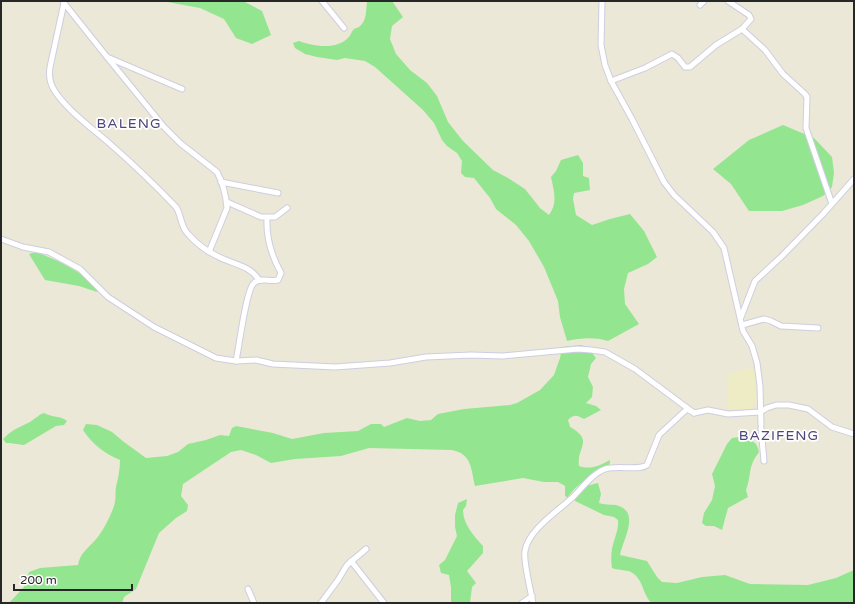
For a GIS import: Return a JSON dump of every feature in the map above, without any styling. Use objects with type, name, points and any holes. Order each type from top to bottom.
[{"type":"street","points":[[322,1],[344,28]]},
{"type":"street","points":[[602,1],[601,45],[605,65],[611,81],[632,118],[664,182],[674,195],[706,225],[720,241],[727,257],[743,331],[752,346],[757,363],[760,386],[760,412],[764,461]]},
{"type":"street","points":[[611,81],[645,68],[672,54],[678,58],[685,68],[690,67],[716,46],[748,24],[751,17],[745,11],[728,1]]},
{"type":"street","points":[[64,2],[164,127],[180,143],[217,172],[227,202],[227,208],[208,252]]},
{"type":"street","points":[[64,2],[49,76],[53,88],[60,98],[154,184],[176,207],[182,228],[188,235],[208,252],[253,272],[259,280]]},
{"type":"street","points":[[742,29],[765,50],[783,74],[805,94],[808,101],[806,128],[832,204]]},
{"type":"street","points":[[107,57],[182,89]]},
{"type":"street","points":[[741,318],[755,281],[787,252],[854,179]]},
{"type":"street","points":[[221,182],[278,193]]},
{"type":"street","points":[[227,202],[261,217],[267,218],[275,217],[287,208]]},
{"type":"street","points":[[236,361],[243,316],[250,287],[259,280],[278,280],[280,273],[270,249],[266,230],[267,218]]},
{"type":"street","points":[[1,239],[23,247],[49,252],[80,269],[108,297],[154,327],[216,358],[236,361],[256,360],[273,364],[335,367],[390,363],[426,357],[472,355],[503,356],[578,349],[591,350],[605,352],[635,368],[694,413]]},
{"type":"street","points":[[742,325],[764,319],[781,326],[818,328]]},
{"type":"street","points":[[533,603],[524,552],[527,543],[534,533],[581,488],[604,470],[618,466],[644,467],[647,464],[656,441],[663,431],[687,409],[694,413],[708,410],[728,414],[760,412],[776,405],[800,407],[812,412],[832,427],[854,434]]},
{"type":"street","points":[[320,603],[351,561],[366,549]]},
{"type":"street","points":[[351,561],[384,603]]},
{"type":"street","points":[[248,589],[254,603]]},
{"type":"street","points":[[522,603],[532,596]]},
{"type":"shaded area","points":[[755,367],[757,384],[756,402],[751,409],[728,411],[728,375]]},
{"type":"green space","points":[[162,1],[243,1],[262,11],[271,35],[252,44],[236,38],[224,19],[200,8]]},
{"type":"green space","points":[[367,1],[392,1],[403,17],[392,26],[390,39],[396,54],[410,70],[427,83],[437,96],[448,122],[463,141],[493,170],[525,189],[540,208],[549,215],[554,206],[554,192],[551,177],[556,171],[561,160],[578,155],[583,163],[583,176],[589,178],[590,190],[574,193],[573,199],[576,215],[592,225],[630,214],[644,231],[657,257],[648,264],[628,273],[624,289],[625,304],[639,324],[608,341],[588,338],[567,341],[560,317],[558,301],[544,267],[529,241],[516,225],[496,209],[490,198],[474,178],[465,177],[461,173],[462,161],[457,153],[447,146],[442,140],[434,123],[423,110],[375,67],[365,61],[345,58],[337,60],[317,57],[305,54],[295,48],[293,43],[299,41],[323,46],[336,45],[342,42],[348,38],[354,29],[362,25],[366,15]]},
{"type":"green space","points":[[783,125],[814,138],[832,157],[834,173],[832,187],[823,196],[803,205],[782,211],[749,211],[731,184],[713,169],[749,140]]},
{"type":"green space","points":[[36,252],[61,263],[85,277],[98,288],[97,292],[79,286],[45,280],[29,254]]},
{"type":"green space","points":[[581,345],[587,347],[596,358],[591,364],[588,377],[593,387],[592,397],[586,403],[596,406],[601,410],[584,419],[576,416],[568,420],[570,427],[582,436],[583,440],[579,466],[587,468],[595,467],[610,460],[609,469],[586,480],[576,487],[567,498],[565,495],[565,486],[558,482],[544,482],[523,478],[475,486],[470,463],[459,452],[452,450],[369,448],[341,456],[295,459],[271,463],[256,455],[241,450],[231,452],[183,484],[181,496],[188,505],[187,511],[176,518],[159,533],[136,589],[124,597],[122,603],[9,603],[24,587],[29,572],[40,568],[78,565],[83,553],[99,535],[110,516],[115,502],[120,460],[104,452],[90,440],[83,430],[86,424],[97,425],[112,432],[146,458],[167,456],[178,452],[188,444],[220,435],[229,436],[232,428],[236,426],[273,433],[292,439],[324,433],[358,431],[371,424],[381,424],[384,427],[407,418],[420,421],[431,420],[438,414],[464,409],[517,403],[540,390],[554,375],[562,347]]},
{"type":"green space","points":[[44,413],[67,421],[64,425],[56,426],[24,445],[6,443],[3,439],[12,431]]},
{"type":"green space","points":[[740,437],[755,443],[759,452],[751,467],[746,490],[748,497],[728,508],[722,530],[714,526],[706,526],[702,523],[704,513],[712,500],[715,486],[712,474],[727,444],[732,438]]},
{"type":"green space","points":[[598,483],[601,494],[599,503],[621,507],[629,516],[628,529],[620,555],[647,561],[662,582],[677,583],[702,577],[725,575],[750,584],[808,585],[836,578],[854,570],[854,603],[652,603],[635,575],[629,571],[612,568],[612,551],[618,520],[575,501],[575,497],[586,486]]},
{"type":"green space","points":[[467,499],[466,506],[463,510],[463,515],[470,530],[483,546],[483,553],[467,571],[476,583],[472,587],[470,603],[451,603],[449,575],[441,573],[439,565],[445,560],[457,536],[455,515],[458,503]]},
{"type":"district","name":"BALENG","points":[[129,123]]},
{"type":"district","name":"BAZIFENG","points":[[779,435]]}]
